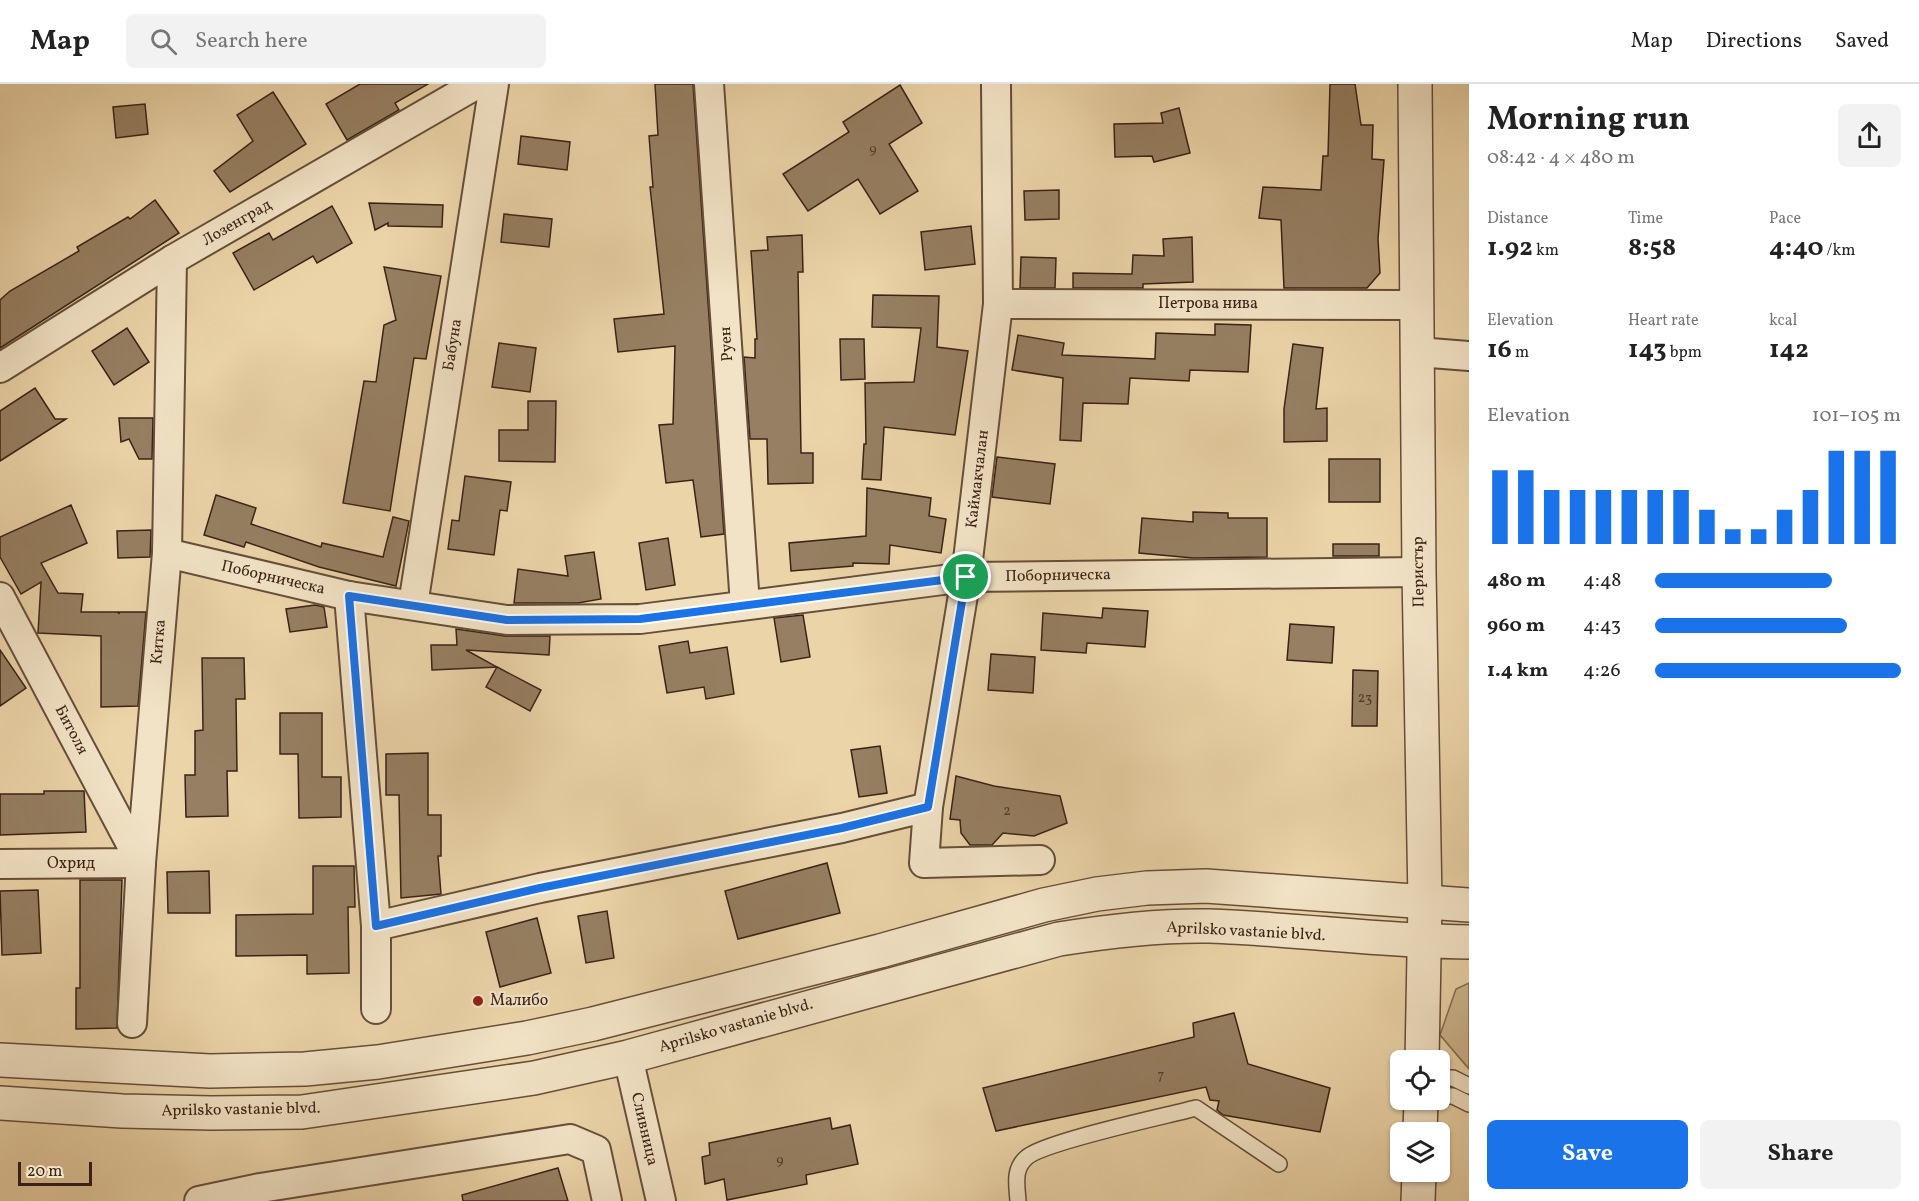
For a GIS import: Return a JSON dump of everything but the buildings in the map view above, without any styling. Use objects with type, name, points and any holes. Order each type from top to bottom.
[{"type":"street","name":"Лозенград","points":[[0,368],[172,260],[477,84]]},
{"type":"street","name":"Бабуна","points":[[413,605],[494,84]]},
{"type":"street","name":"Руен","points":[[709,84],[745,605]]},
{"type":"street","name":"Каймакчалан","points":[[996,84],[998,304],[966,577],[928,807],[924,862],[1040,860]]},
{"type":"street","name":"Перистър","points":[[1415,84],[1419,572],[1425,901],[1422,1050]]},
{"type":"street","name":"Китка","points":[[132,1023],[141,863],[167,553],[172,260]]},
{"type":"street","name":"Петрова нива","points":[[998,304],[1417,305]]},
{"type":"street","points":[[1418,352],[1469,356]]},
{"type":"street","name":"Поборническа","points":[[167,553],[349,596],[507,620],[640,619],[966,577],[1419,572]]},
{"type":"street","points":[[349,596],[376,926],[376,1009]]},
{"type":"street","name":"Битоля","points":[[0,597],[141,863]]},
{"type":"street","points":[[376,926],[540,888],[842,828],[928,807]]},
{"type":"street","name":"Охрид","points":[[0,864],[141,863]]},
{"type":"street","points":[[0,1060],[210,1071],[305,1069],[378,1062],[527,1038],[593,1024],[880,951],[1044,905],[1097,894],[1147,888],[1206,886],[1469,904]]},
{"type":"street","name":"Aprilsko vastanie blvd.","points":[[0,1103],[189,1113],[302,1112],[534,1078],[628,1057],[1059,939],[1119,930],[1210,926],[1424,942],[1469,942]]},
{"type":"street","name":"Сливница","points":[[628,1057],[661,1201]]},
{"type":"street","points":[[199,1201],[260,1188],[570,1139],[596,1150],[607,1201]]},
{"type":"street","points":[[1418,1201],[1419,1182]]},
{"type":"lane","points":[[1450,1078],[1469,1086]]},
{"type":"lane","points":[[1450,1096],[1469,1104]]},
{"type":"lane","points":[[1018,1201],[1016,1172],[1027,1156],[1064,1143],[1196,1108],[1279,1164]]},
{"type":"shaded area","points":[[1469,983],[1469,1069],[1440,1035],[1456,989]]},
{"type":"place","name":"Малибо","points":[[478,1001]]},
{"type":"route","points":[[966,577],[928,807],[842,828],[540,888],[376,926],[349,596],[507,620],[640,619],[966,577]]}]
